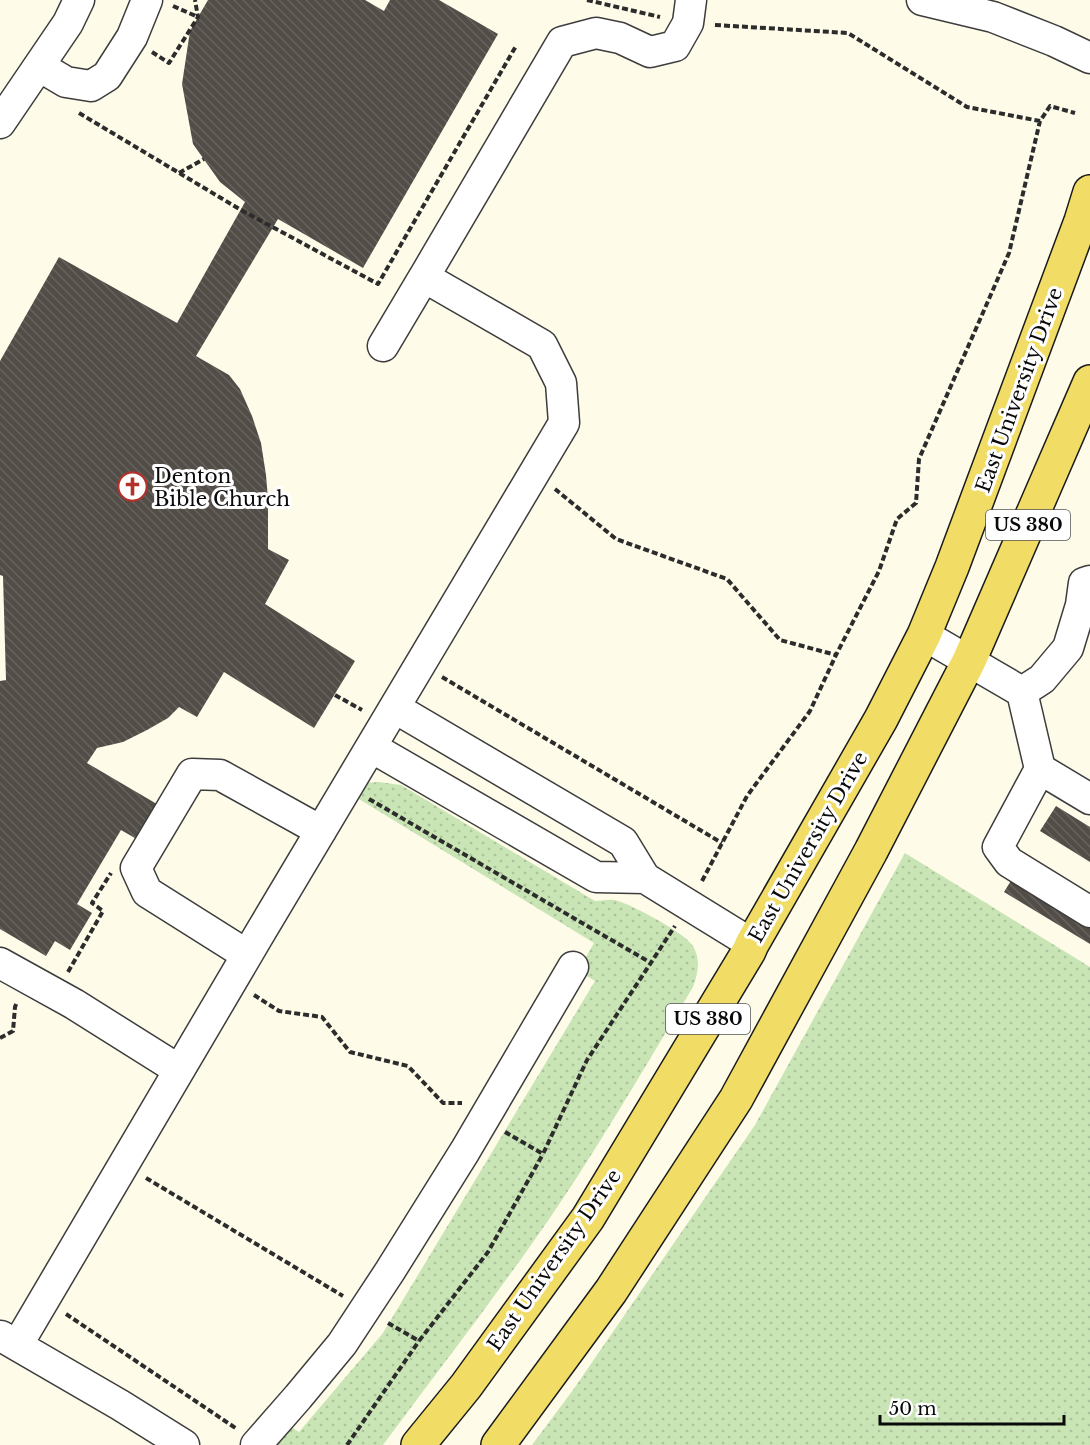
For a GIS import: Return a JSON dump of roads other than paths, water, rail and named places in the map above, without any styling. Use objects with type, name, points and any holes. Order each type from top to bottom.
[{"type":"main road","name":"East University Drive","points":[[418,1445],[466,1386],[588,1218],[749,951],[880,719],[924,635],[952,567],[1090,192]]},
{"type":"main road","name":"US 380","points":[[498,1445],[611,1291],[736,1099],[871,851],[969,661],[1090,382]]},
{"type":"street","points":[[1,122],[68,23],[79,0]]},
{"type":"street","points":[[922,0],[993,17],[1054,40],[1090,58]]},
{"type":"street","points":[[39,66],[66,82],[91,86],[107,76],[158,2]]},
{"type":"street","points":[[383,346],[562,42],[596,33],[620,38],[650,52],[675,46],[690,12]]},
{"type":"street","points":[[184,1445],[9,1340],[44,1299],[564,423],[561,383],[542,345],[424,277]]},
{"type":"street","points":[[1022,692],[1042,679],[1068,648],[1081,605],[1084,583],[1090,580]]},
{"type":"street","points":[[924,635],[1022,692],[1040,769],[998,847],[1009,862],[1090,912]]},
{"type":"street","points":[[395,708],[623,842],[645,878],[752,944]]},
{"type":"street","points":[[371,747],[596,877],[645,878]]},
{"type":"street","points":[[1040,769],[1090,799]]},
{"type":"street","points":[[247,955],[147,892],[136,868],[186,783],[192,774],[220,775],[321,831]]},
{"type":"street","points":[[0,963],[56,994],[179,1070]]},
{"type":"street","points":[[256,1444],[342,1344],[484,1120],[573,967]]},
{"type":"place","name":"Denton Bible Church","points":[[133,487]]}]
